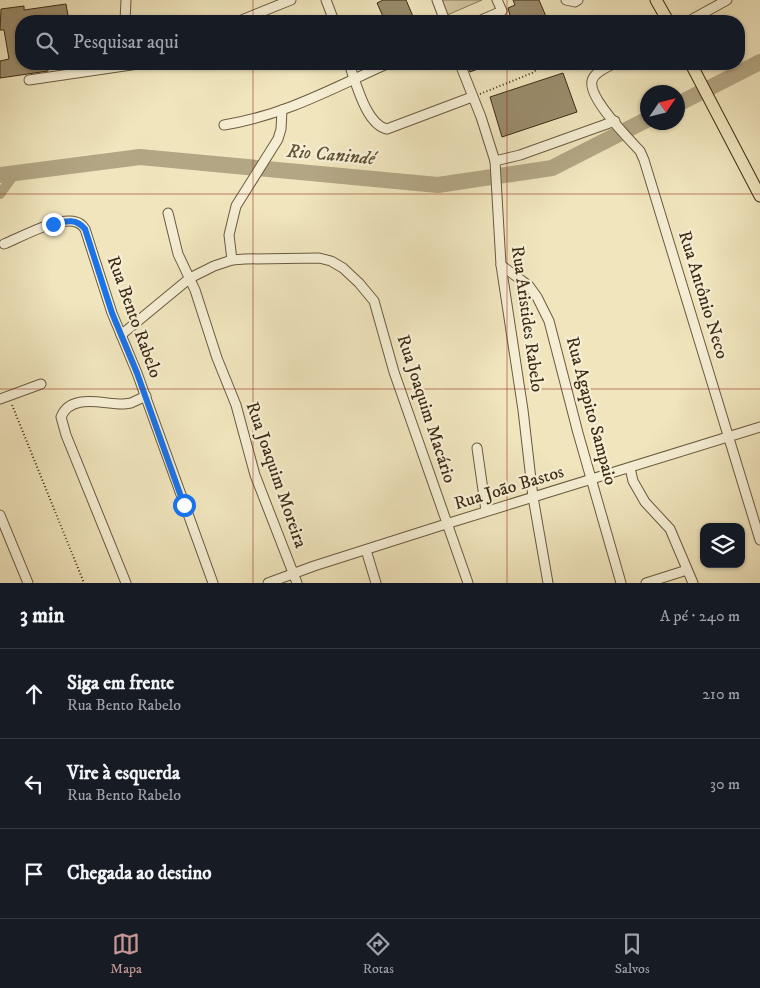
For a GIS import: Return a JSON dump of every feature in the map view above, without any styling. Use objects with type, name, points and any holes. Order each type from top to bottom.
[{"type":"main road","points":[[656,0],[665,15]]},
{"type":"main road","points":[[694,70],[760,196]]},
{"type":"street","points":[[125,15],[126,0]]},
{"type":"street","points":[[254,15],[291,0]]},
{"type":"street","points":[[326,0],[332,15]]},
{"type":"street","points":[[437,0],[443,15]]},
{"type":"street","points":[[493,15],[502,11],[497,0]]},
{"type":"street","points":[[566,0],[575,2],[578,0]]},
{"type":"street","points":[[699,15],[727,0]]},
{"type":"street","points":[[29,80],[92,70]]},
{"type":"street","points":[[352,70],[369,115],[375,124],[382,128],[387,129],[472,97]]},
{"type":"street","points":[[224,125],[247,121],[309,101],[373,70]]},
{"type":"street","name":"Rua Aristides Rabelo","points":[[462,70],[481,117],[495,166],[501,265],[522,400],[533,497],[548,583]]},
{"type":"street","name":"Rua Antônio Neco","points":[[602,70],[596,73],[592,80],[592,88],[598,100],[637,148],[644,160],[760,540]]},
{"type":"street","points":[[121,335],[190,278],[214,266],[232,260],[229,235],[236,206],[278,139],[281,129],[282,110]]},
{"type":"street","points":[[495,166],[527,152],[616,123]]},
{"type":"street","name":"Rua Joaquim Moreira","points":[[168,212],[178,254],[195,290],[217,358],[236,405],[255,475],[297,583]]},
{"type":"street","name":"Rua Bento Rabelo","points":[[4,244],[59,222],[75,221],[80,223],[85,229],[121,335],[146,396],[213,583]]},
{"type":"street","name":"Rua Joaquim Macário","points":[[232,260],[320,258],[331,261],[343,268],[374,301],[394,372],[468,583]]},
{"type":"street","name":"Rua Agapito Sampaio","points":[[501,265],[529,286],[549,321],[622,583]]},
{"type":"street","points":[[4,397],[41,384]]},
{"type":"street","points":[[126,583],[66,435],[61,417],[66,409],[80,402],[124,404],[134,402],[146,396]]},
{"type":"street","name":"Rua João Bastos","points":[[268,583],[293,573],[486,511],[760,427]]},
{"type":"street","points":[[477,448],[486,511]]},
{"type":"street","points":[[630,468],[633,481],[645,502],[670,529],[692,583]]},
{"type":"street","points":[[0,515],[28,583]]},
{"type":"street","points":[[366,550],[376,583]]},
{"type":"street","points":[[646,583],[687,570]]},
{"type":"path","points":[[472,97],[536,70]]},
{"type":"path","points":[[4,397],[84,583]]},
{"type":"shaded area","points":[[438,0],[482,0],[447,15],[445,15]]},
{"type":"building","points":[[383,0],[406,0],[412,15],[382,15],[377,3]]},
{"type":"building","points":[[513,0],[539,0],[545,15],[510,15],[508,8],[515,5]]},
{"type":"building","points":[[66,4],[68,15],[15,15],[15,70],[48,71],[0,78],[0,61],[9,59],[4,30],[0,30],[1,9],[24,6],[24,10]]},
{"type":"building","points":[[563,73],[577,112],[502,137],[490,97]]},
{"type":"waterway","name":"Rio Canindé","points":[[745,70],[760,62]]},
{"type":"waterway","name":"Rio Canindé","points":[[685,100],[744,70]]},
{"type":"waterway","name":"Rio Canindé","points":[[0,175],[140,157],[438,185],[552,168],[640,123]]},
{"type":"waterway","points":[[0,194],[15,173]]},
{"type":"route","points":[[53,224],[75,221],[80,223],[85,229],[112,313],[137,373],[184,505]]}]
